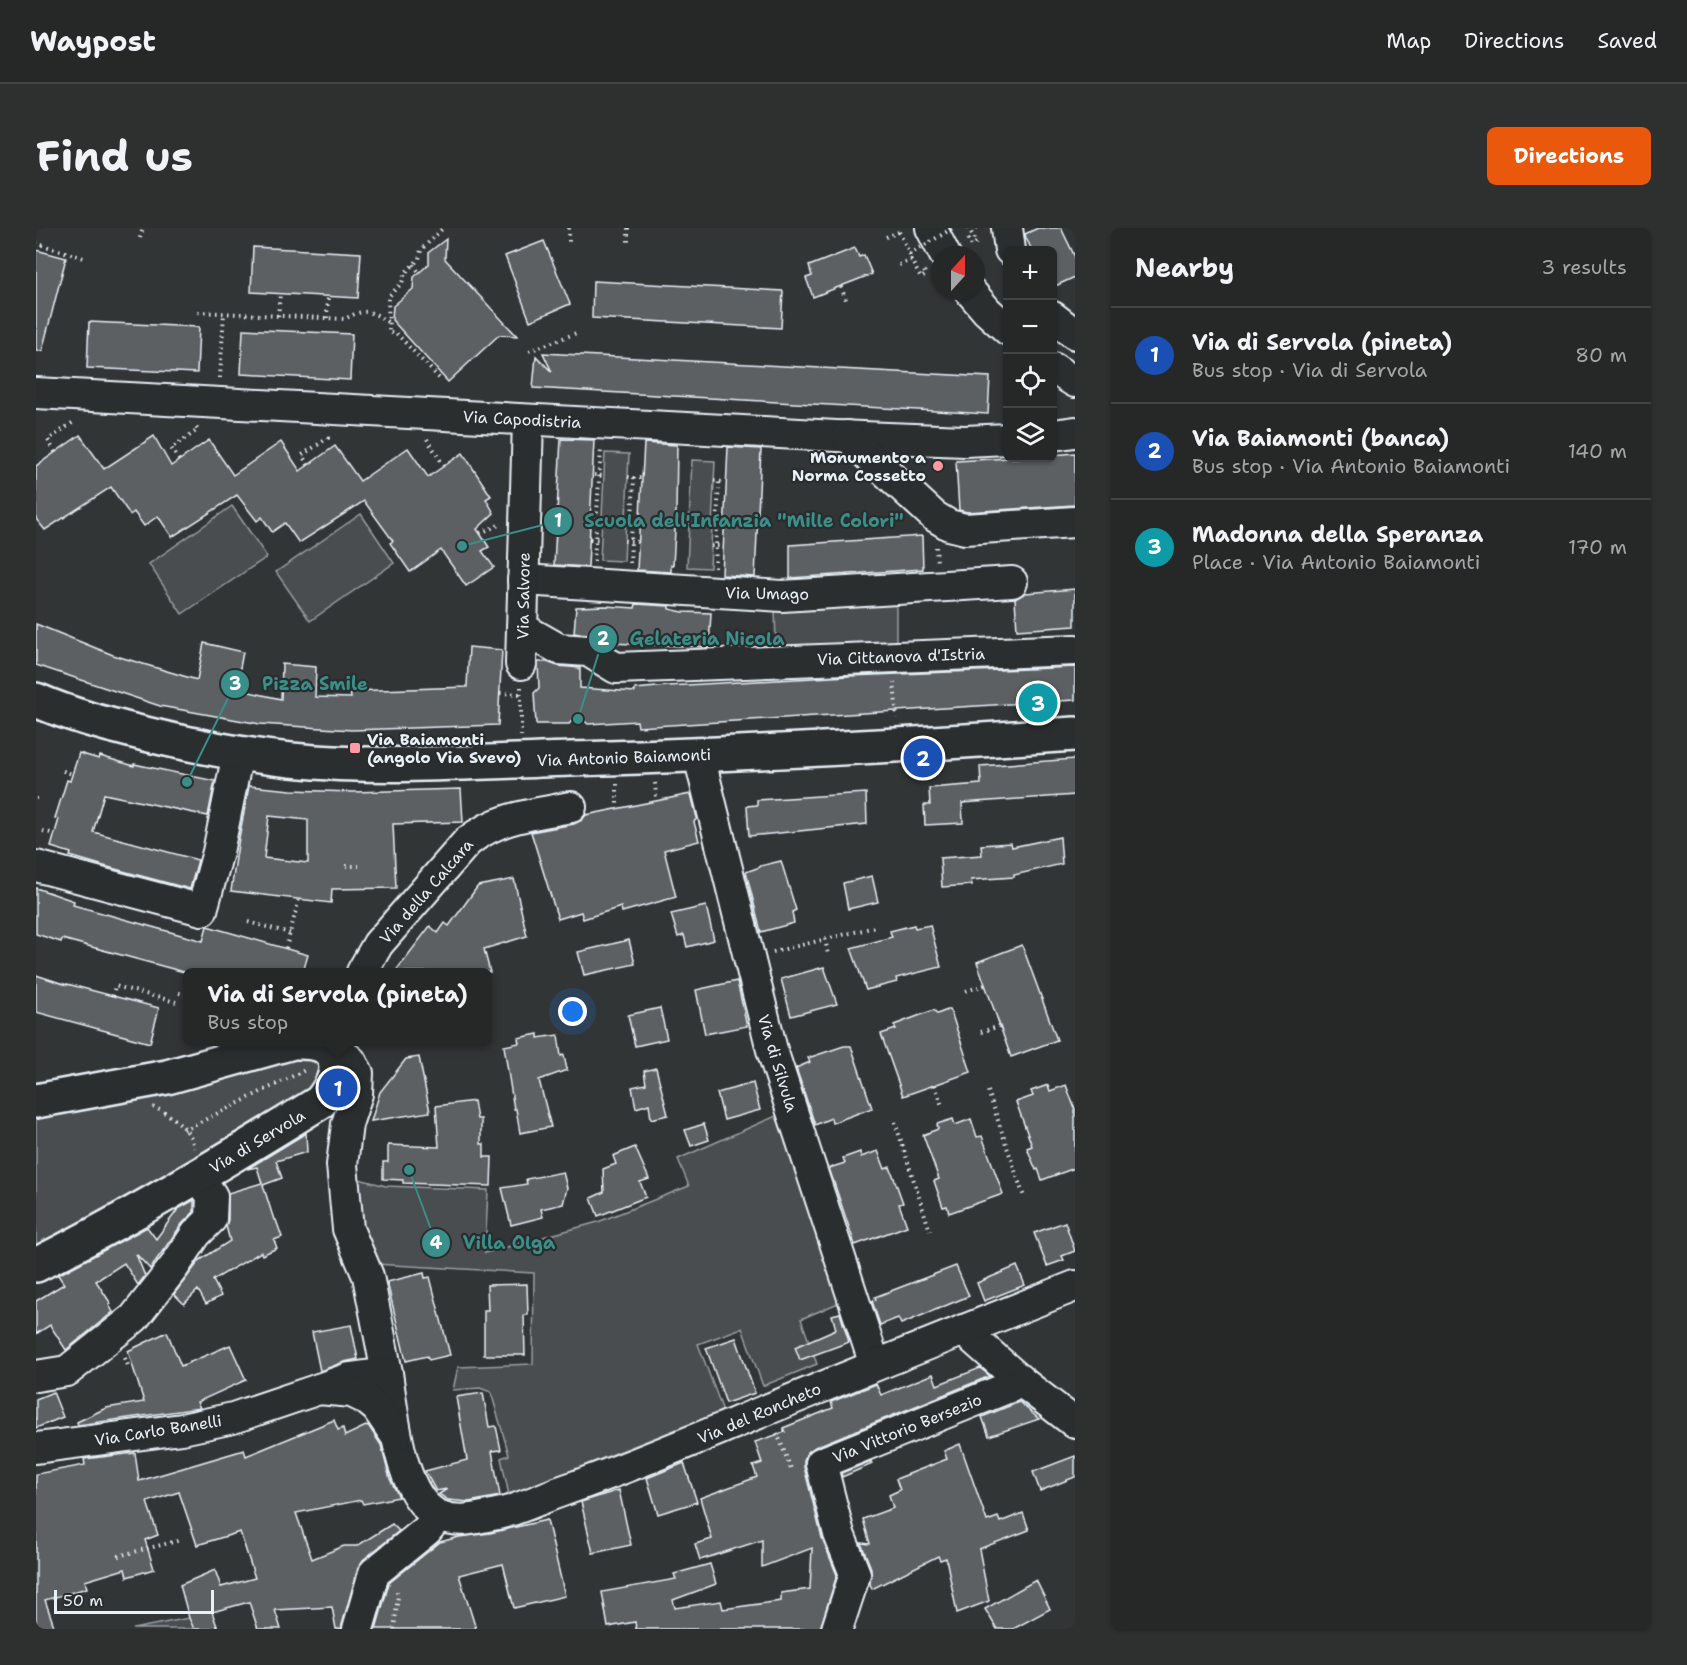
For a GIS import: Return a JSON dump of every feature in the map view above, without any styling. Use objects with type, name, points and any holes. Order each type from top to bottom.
[{"type":"main road","name":"Via Antonio Baiamonti","points":[[36,700],[95,722],[238,753],[291,760],[398,764],[699,756],[1075,734]]},
{"type":"main road","points":[[36,1101],[167,1077],[276,1046]]},
{"type":"main road","name":"Via di Servola","points":[[36,1265],[93,1236],[197,1165],[320,1102],[329,1090],[336,1074],[334,1059],[322,1052]]},
{"type":"street","points":[[1007,228],[1009,246]]},
{"type":"street","points":[[921,237],[927,258]]},
{"type":"street","points":[[978,300],[1003,325]]},
{"type":"street","points":[[1057,320],[1075,334]]},
{"type":"street","points":[[1057,371],[1075,382]]},
{"type":"street","name":"Via Capodistria","points":[[36,393],[848,436],[965,441],[1003,439]]},
{"type":"street","name":"Via Salvore","points":[[521,679],[528,420]]},
{"type":"street","points":[[1057,434],[1075,432]]},
{"type":"street","points":[[848,436],[934,516],[949,525],[965,529],[1075,522]]},
{"type":"street","name":"Via Umago","points":[[523,580],[782,596],[1012,582]]},
{"type":"street","name":"Via Cittanova d'Istria","points":[[522,628],[558,649],[588,651],[616,668],[1075,650]]},
{"type":"street","points":[[36,866],[202,910],[218,852],[238,753]]},
{"type":"street","name":"Via di Silvula","points":[[699,756],[772,1050],[875,1365]]},
{"type":"street","name":"Via della Calcara","points":[[365,968],[385,936],[467,842],[479,832],[512,818],[571,807]]},
{"type":"street","points":[[322,1052],[338,1051],[351,1060],[358,1073],[357,1094],[347,1124],[342,1165],[348,1229],[368,1276],[397,1438],[411,1485],[422,1502],[438,1516],[427,1530],[374,1573],[358,1629]]},
{"type":"street","points":[[36,1376],[67,1371],[134,1318],[174,1267],[196,1234],[211,1219],[212,1197],[197,1165]]},
{"type":"street","name":"Via del Roncheto","points":[[438,1516],[462,1521],[504,1512],[617,1472],[875,1365],[1075,1286]]},
{"type":"street","points":[[963,1330],[1022,1382],[1075,1423]]},
{"type":"street","points":[[319,1389],[350,1378],[387,1373]]},
{"type":"street","name":"Via Vittorio Bersezio","points":[[837,1629],[855,1574],[839,1534],[821,1463],[1022,1382]]},
{"type":"street","name":"Via Carlo Banelli","points":[[36,1448],[182,1430],[233,1418],[319,1389],[352,1392],[366,1399],[377,1408],[397,1438]]},
{"type":"path","points":[[140,238],[143,228]]},
{"type":"path","points":[[439,378],[396,333],[389,333],[388,297],[402,283],[405,273],[418,259],[421,250],[443,228]]},
{"type":"path","points":[[569,228],[569,246]]},
{"type":"path","points":[[628,228],[628,245]]},
{"type":"path","points":[[886,237],[899,232],[910,254],[953,228]]},
{"type":"path","points":[[961,228],[972,246],[977,242],[968,228]]},
{"type":"path","points":[[899,265],[911,260],[921,278],[926,275],[927,258],[921,237]]},
{"type":"path","points":[[36,243],[87,259]]},
{"type":"path","points":[[413,264],[419,272]]},
{"type":"path","points":[[841,286],[847,302]]},
{"type":"path","points":[[278,316],[280,294]]},
{"type":"path","points":[[327,318],[328,296]]},
{"type":"path","points":[[198,312],[345,319],[358,311],[369,311],[389,323]]},
{"type":"path","points":[[220,384],[224,313]]},
{"type":"path","points":[[529,351],[579,332]]},
{"type":"path","points":[[55,452],[48,440],[77,420]]},
{"type":"path","points":[[179,460],[171,448],[198,430]]},
{"type":"path","points":[[425,436],[444,466]]},
{"type":"path","points":[[308,465],[302,455],[328,438]]},
{"type":"path","points":[[593,568],[593,539],[601,444]]},
{"type":"path","points":[[628,477],[641,478]]},
{"type":"path","points":[[629,570],[634,478]]},
{"type":"path","points":[[714,577],[719,546],[719,482]]},
{"type":"path","points":[[593,539],[602,540]]},
{"type":"path","points":[[624,541],[638,542]]},
{"type":"path","points":[[711,546],[719,546]]},
{"type":"path","points":[[936,546],[939,586]]},
{"type":"path","points":[[897,719],[892,682],[902,682],[899,656]]},
{"type":"path","points":[[500,693],[521,679]]},
{"type":"path","points":[[521,679],[521,737]]},
{"type":"path","points":[[63,771],[72,774]]},
{"type":"path","points":[[654,776],[656,797]]},
{"type":"path","points":[[616,777],[617,804]]},
{"type":"path","points":[[43,831],[55,834]]},
{"type":"path","points":[[346,866],[359,866]]},
{"type":"path","points":[[286,948],[299,899]]},
{"type":"path","points":[[248,922],[290,933]]},
{"type":"path","points":[[749,958],[875,927]]},
{"type":"path","points":[[825,939],[828,954]]},
{"type":"path","points":[[966,991],[985,985]]},
{"type":"path","points":[[113,996],[115,986],[176,1002]]},
{"type":"path","points":[[179,993],[183,994]]},
{"type":"path","points":[[981,1032],[1000,1026]]},
{"type":"path","points":[[184,1130],[322,1052]]},
{"type":"path","points":[[935,1084],[942,1106]]},
{"type":"path","points":[[988,1091],[1024,1197]]},
{"type":"path","points":[[151,1106],[170,1114],[193,1139],[197,1165]]},
{"type":"path","points":[[895,1122],[930,1231]]},
{"type":"path","points":[[767,1409],[791,1469]]},
{"type":"path","points":[[118,1556],[181,1540]]},
{"type":"shaded area","points":[[605,453],[629,454],[624,561],[600,560]]},
{"type":"shaded area","points":[[692,460],[715,461],[710,568],[687,567]]},
{"type":"shaded area","points":[[232,506],[267,557],[182,614],[149,564]]},
{"type":"shaded area","points":[[361,514],[394,563],[310,621],[276,572]]},
{"type":"shaded area","points":[[896,601],[896,650],[776,650],[775,605]]},
{"type":"shaded area","points":[[296,1052],[318,1059],[321,1069],[312,1094],[36,1250],[36,1114]]},
{"type":"shaded area","points":[[776,1116],[845,1300],[801,1319],[817,1364],[763,1386],[742,1328],[698,1344],[723,1411],[509,1495],[501,1458],[509,1455],[491,1392],[480,1388],[453,1390],[458,1367],[533,1364],[534,1273],[375,1264],[362,1230],[355,1178],[386,1186],[488,1190],[485,1253],[598,1222],[689,1186],[678,1159]]},
{"type":"shaded area","points":[[189,1618],[194,1629],[133,1629]]},
{"type":"building","points":[[1038,228],[1061,228],[1075,257],[1075,277],[1057,285],[1057,246],[1030,246],[1025,234]]},
{"type":"building","points":[[446,239],[445,259],[517,336],[499,335],[448,382],[392,320],[393,306],[413,289],[414,277],[429,264],[429,252]]},
{"type":"building","points":[[544,241],[570,304],[530,321],[505,256]]},
{"type":"building","points":[[253,247],[361,253],[358,298],[251,292]]},
{"type":"building","points":[[855,248],[859,257],[864,255],[872,274],[813,297],[806,278],[812,276],[809,266]]},
{"type":"building","points":[[36,250],[66,258],[42,351],[36,350]]},
{"type":"building","points":[[593,281],[783,291],[781,328],[592,318]]},
{"type":"building","points":[[89,322],[199,327],[197,373],[87,368]]},
{"type":"building","points":[[243,329],[352,334],[350,380],[241,374]]},
{"type":"building","points":[[543,353],[990,377],[988,414],[533,388],[536,356],[552,372]]},
{"type":"building","points":[[80,435],[104,469],[154,436],[171,466],[209,440],[233,475],[281,442],[300,471],[335,446],[360,481],[408,448],[428,477],[463,453],[491,496],[486,499],[494,513],[477,529],[489,547],[482,551],[494,567],[466,586],[441,550],[410,572],[390,543],[393,541],[364,501],[299,543],[285,523],[272,532],[262,517],[257,521],[237,495],[172,537],[158,516],[144,526],[134,512],[130,515],[111,487],[45,530],[36,519],[36,466]]},
{"type":"building","points":[[561,439],[594,440],[588,567],[554,565]]},
{"type":"building","points":[[644,443],[677,445],[676,514],[671,572],[637,570]]},
{"type":"building","points":[[728,447],[761,449],[755,577],[722,575]]},
{"type":"building","points":[[1075,453],[1075,505],[967,512],[959,510],[956,461],[1003,458],[1003,462],[1057,462],[1057,455]]},
{"type":"building","points":[[922,536],[923,569],[790,578],[790,545]]},
{"type":"building","points":[[1075,589],[1075,626],[1017,630],[1015,599],[1025,593]]},
{"type":"building","points":[[636,604],[669,606],[669,609],[683,612],[711,613],[709,647],[608,643],[590,634],[574,633],[576,607],[635,608]]},
{"type":"building","points":[[36,624],[113,655],[197,680],[204,643],[243,652],[236,689],[281,699],[282,664],[316,667],[315,697],[351,698],[350,691],[467,687],[469,647],[502,650],[498,725],[352,730],[260,724],[160,706],[36,665]]},
{"type":"building","points":[[538,662],[580,668],[580,688],[635,692],[635,689],[668,686],[1075,667],[1075,700],[638,727],[637,721],[588,724],[578,715],[569,724],[536,724],[534,693],[539,688]]},
{"type":"building","points":[[79,753],[99,759],[100,756],[134,766],[134,764],[215,781],[208,816],[104,794],[93,832],[198,860],[190,889],[70,856],[71,853],[51,847],[59,819],[55,818],[67,780],[70,781]]},
{"type":"building","points":[[1075,759],[1075,795],[962,803],[963,823],[925,825],[924,805],[930,805],[929,788],[981,784],[980,766]]},
{"type":"building","points":[[249,786],[353,792],[461,789],[463,822],[393,824],[396,888],[332,889],[331,903],[231,891]],"holes":[[[269,816],[308,820],[308,863],[264,858]]]},
{"type":"building","points":[[866,793],[867,824],[749,836],[747,806],[757,805],[757,800]]},
{"type":"building","points":[[691,794],[697,818],[694,822],[699,841],[664,850],[676,897],[622,912],[621,907],[583,919],[581,912],[558,919],[531,832],[574,824],[586,815]]},
{"type":"building","points":[[1060,837],[1062,864],[1014,875],[1014,877],[971,880],[972,885],[942,887],[940,858],[982,855],[981,845],[1011,843],[1012,847]]},
{"type":"building","points":[[781,861],[796,910],[792,912],[794,923],[761,932],[746,872]]},
{"type":"building","points":[[872,876],[878,902],[848,909],[843,883]]},
{"type":"building","points":[[514,879],[527,936],[484,949],[489,968],[398,968],[430,926],[438,933],[445,923],[449,926],[478,886]]},
{"type":"building","points":[[36,888],[74,901],[73,905],[203,941],[207,926],[308,955],[304,968],[183,968],[183,972],[36,934]]},
{"type":"building","points":[[706,906],[714,940],[687,947],[684,935],[678,937],[671,914]]},
{"type":"building","points":[[914,925],[915,928],[930,925],[941,967],[896,978],[897,982],[866,990],[851,948],[892,937],[890,931]]},
{"type":"building","points":[[629,940],[635,964],[584,975],[578,952]]},
{"type":"building","points":[[1022,945],[1057,1040],[1011,1057],[977,962]]},
{"type":"building","points":[[824,967],[837,1004],[791,1016],[781,979]]},
{"type":"building","points":[[36,975],[159,1008],[150,1043],[36,1012]]},
{"type":"building","points":[[737,981],[747,1026],[705,1034],[696,990]]},
{"type":"building","points":[[660,1008],[667,1039],[635,1046],[628,1015]]},
{"type":"building","points":[[950,1009],[971,1072],[903,1096],[881,1034],[896,1029],[894,1025],[934,1010],[937,1014]]},
{"type":"building","points":[[538,1034],[538,1038],[558,1035],[561,1056],[564,1055],[567,1070],[539,1080],[551,1127],[520,1133],[504,1046],[519,1043],[518,1038]]},
{"type":"building","points":[[844,1046],[851,1046],[872,1108],[832,1123],[831,1118],[815,1125],[796,1068],[810,1062],[808,1058]]},
{"type":"building","points":[[419,1057],[430,1112],[371,1121],[380,1092],[406,1059]]},
{"type":"building","points":[[656,1068],[668,1115],[651,1119],[649,1104],[636,1108],[632,1087],[646,1084],[644,1071]]},
{"type":"building","points":[[753,1083],[760,1110],[724,1120],[717,1093]]},
{"type":"building","points":[[1048,1085],[1050,1091],[1066,1085],[1075,1109],[1075,1168],[1042,1180],[1027,1148],[1032,1146],[1016,1102],[1033,1096],[1031,1091]]},
{"type":"building","points":[[474,1101],[477,1119],[481,1119],[481,1144],[484,1144],[484,1157],[492,1157],[491,1186],[403,1183],[403,1180],[383,1179],[383,1162],[388,1162],[388,1145],[439,1147],[436,1106]]},
{"type":"building","points":[[953,1119],[955,1125],[971,1119],[977,1137],[982,1136],[1003,1194],[949,1213],[947,1206],[943,1207],[934,1181],[939,1179],[923,1135],[938,1129],[937,1124]]},
{"type":"building","points":[[704,1124],[709,1140],[691,1146],[685,1130]]},
{"type":"building","points":[[306,1133],[307,1152],[276,1161],[282,1178],[263,1185],[282,1237],[274,1240],[277,1248],[262,1255],[261,1252],[213,1280],[221,1296],[206,1304],[198,1290],[184,1304],[174,1294],[200,1260],[230,1241],[226,1226],[228,1193],[262,1183],[257,1167],[247,1169]]},
{"type":"building","points":[[635,1147],[649,1179],[640,1182],[646,1197],[598,1216],[591,1198],[604,1192],[603,1169],[616,1164],[613,1156]]},
{"type":"building","points":[[878,1151],[885,1169],[890,1167],[903,1203],[899,1204],[907,1226],[855,1245],[829,1168],[845,1163],[843,1158],[860,1152],[861,1157]]},
{"type":"building","points":[[563,1172],[567,1188],[563,1204],[541,1209],[543,1217],[511,1225],[502,1188],[527,1184],[526,1179]]},
{"type":"building","points":[[194,1200],[194,1212],[182,1224],[150,1269],[136,1254],[145,1276],[138,1285],[124,1263],[96,1281],[111,1304],[109,1305],[113,1312],[66,1350],[50,1325],[36,1334],[36,1301],[64,1284],[58,1275],[147,1227],[156,1239],[178,1209]]},
{"type":"building","points":[[1065,1222],[1075,1251],[1062,1256],[1064,1260],[1047,1266],[1034,1233]]},
{"type":"building","points":[[956,1266],[969,1296],[901,1324],[898,1318],[880,1325],[872,1301],[876,1300],[875,1297]]},
{"type":"building","points":[[1017,1266],[1025,1285],[984,1301],[977,1283]]},
{"type":"building","points":[[424,1273],[425,1278],[430,1277],[450,1355],[429,1360],[427,1356],[406,1361],[387,1282]]},
{"type":"building","points":[[527,1284],[528,1315],[524,1315],[525,1355],[484,1355],[484,1310],[488,1310],[487,1285]]},
{"type":"building","points":[[840,1313],[849,1342],[800,1360],[795,1347],[836,1329],[832,1315]]},
{"type":"building","points":[[351,1325],[358,1359],[320,1371],[312,1332]]},
{"type":"building","points":[[167,1332],[181,1366],[230,1345],[246,1380],[197,1402],[200,1408],[78,1425],[77,1422],[106,1408],[144,1402],[128,1351]]},
{"type":"building","points":[[736,1338],[755,1393],[726,1403],[706,1348]]},
{"type":"building","points":[[980,1368],[990,1376],[815,1447],[808,1452],[804,1460],[804,1467],[822,1538],[837,1575],[820,1629],[636,1629],[635,1622],[608,1627],[602,1592],[676,1579],[674,1574],[710,1564],[716,1584],[673,1600],[675,1608],[721,1601],[723,1609],[781,1601],[781,1593],[810,1589],[812,1548],[762,1567],[762,1540],[700,1560],[695,1544],[712,1539],[700,1498],[757,1477],[753,1466],[762,1463],[755,1442],[785,1432],[783,1428],[833,1408],[831,1402],[876,1384],[881,1395],[933,1374],[937,1385]]},
{"type":"building","points":[[53,1392],[63,1417],[36,1428],[36,1399]]},
{"type":"building","points":[[483,1393],[489,1427],[496,1426],[501,1450],[492,1451],[500,1496],[469,1502],[448,1500],[439,1494],[447,1489],[436,1491],[425,1471],[467,1460],[456,1397]]},
{"type":"building","points":[[1019,1402],[1039,1419],[989,1436],[982,1417]]},
{"type":"building","points":[[334,1420],[338,1430],[343,1428],[345,1436],[368,1425],[381,1445],[390,1479],[399,1497],[363,1504],[361,1500],[296,1513],[312,1559],[344,1546],[357,1546],[392,1524],[399,1531],[363,1560],[358,1568],[341,1629],[336,1629],[332,1607],[275,1610],[281,1629],[258,1629],[249,1602],[212,1612],[218,1629],[194,1629],[180,1585],[215,1570],[221,1587],[255,1578],[240,1532],[197,1545],[179,1492],[147,1502],[158,1535],[145,1540],[154,1569],[127,1577],[125,1569],[85,1581],[87,1588],[45,1600],[55,1629],[36,1629],[36,1474],[85,1465],[84,1459],[135,1453],[139,1481],[244,1450],[246,1456]]},
{"type":"building","points":[[960,1444],[987,1521],[998,1517],[1000,1522],[1023,1513],[1029,1530],[979,1549],[989,1601],[957,1613],[946,1558],[940,1560],[938,1556],[872,1589],[871,1568],[861,1543],[870,1544],[863,1519],[893,1508],[889,1495],[900,1490],[896,1479],[947,1459],[944,1451]]},
{"type":"building","points":[[1075,1456],[1075,1477],[1040,1491],[1033,1472]]},
{"type":"building","points":[[871,1461],[872,1464],[842,1477],[841,1473]]},
{"type":"building","points":[[684,1463],[697,1502],[658,1514],[647,1478]]},
{"type":"building","points":[[619,1490],[631,1545],[593,1553],[581,1502]]},
{"type":"building","points":[[547,1520],[565,1596],[514,1608],[503,1564],[459,1575],[476,1629],[376,1629],[389,1583],[440,1542]]},
{"type":"building","points":[[1036,1580],[1050,1609],[1013,1629],[997,1629],[985,1609]]},
{"type":"place","name":"Monumento a Norma Cossetto","points":[[938,466]]},
{"type":"place","name":"Scuola dell'Infanzia \"Mille Colori\"","points":[[462,546]]},
{"type":"place","name":"Madonna della Speranza","points":[[1038,703]]},
{"type":"place","name":"Gelateria Nicola","points":[[578,719]]},
{"type":"place","name":"Via Baiamonti (angolo Via Svevo)","points":[[355,748]]},
{"type":"place","name":"Via Baiamonti (banca)","points":[[923,758]]},
{"type":"place","name":"Pizza Smile","points":[[187,782]]},
{"type":"place","name":"Via di Servola (pineta)","points":[[338,1088]]},
{"type":"place","name":"Villa Olga","points":[[409,1170]]}]
